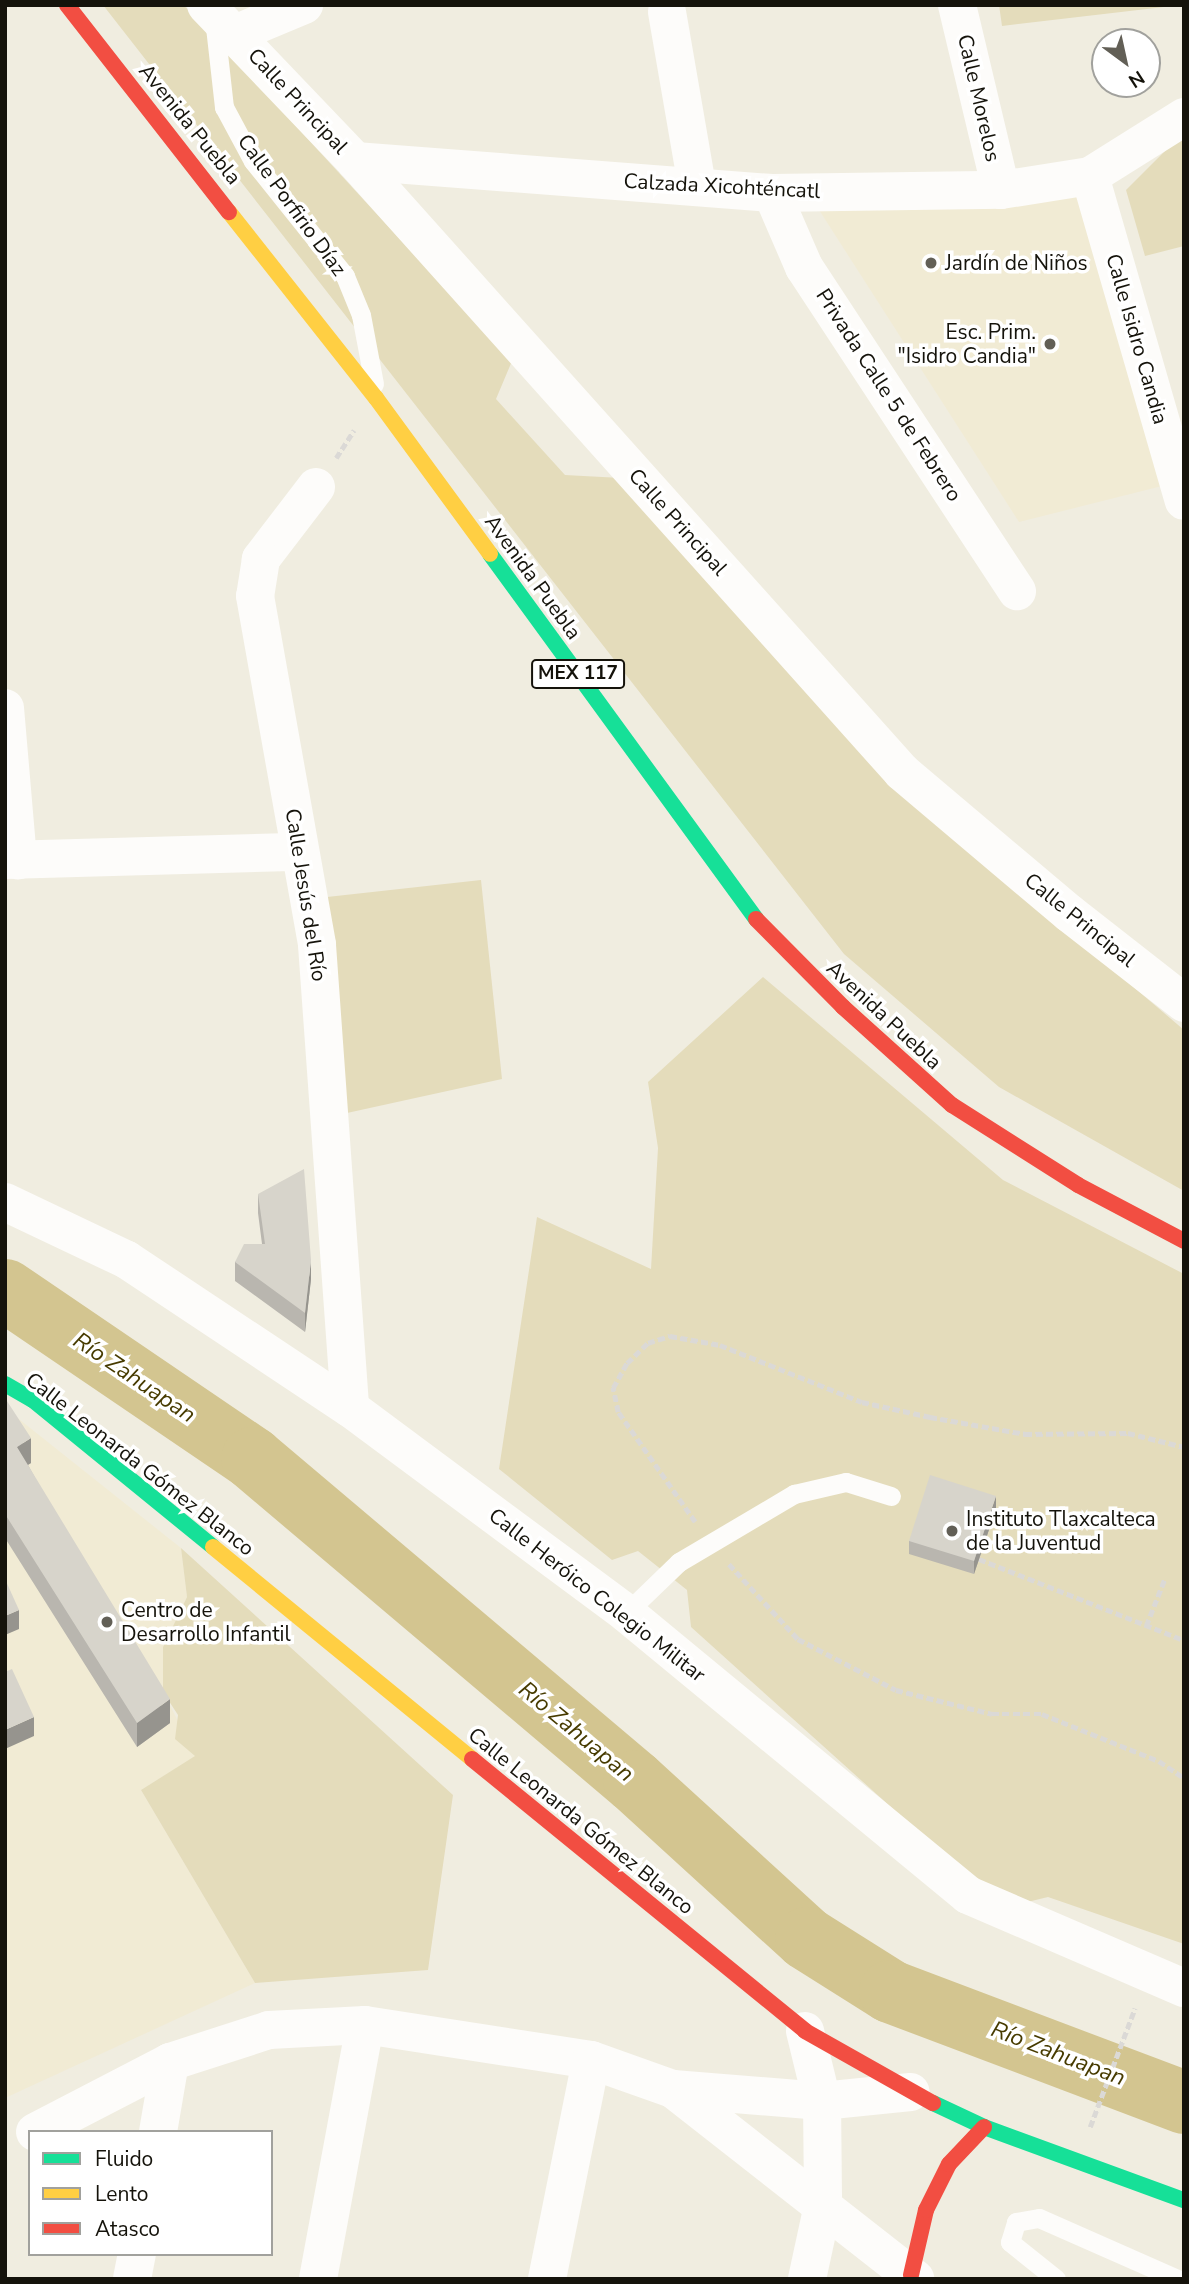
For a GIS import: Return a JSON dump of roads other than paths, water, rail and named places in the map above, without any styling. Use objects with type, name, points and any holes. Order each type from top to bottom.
[{"type":"main road","name":"Avenida Puebla","points":[[67,5],[376,398],[762,927],[843,1007],[952,1105],[1078,1185],[1184,1241]]},
{"type":"main road","name":"Calle Leonarda Gómez Blanco","points":[[5,1384],[33,1400],[806,2031],[911,2092],[984,2127],[1184,2200]]},
{"type":"main road","points":[[913,2277],[926,2210],[949,2164],[984,2127]]},
{"type":"street","points":[[218,17],[304,5]]},
{"type":"street","name":"Calle Morelos","points":[[957,5],[1001,190]]},
{"type":"street","points":[[667,12],[697,186]]},
{"type":"street","name":"Calle Principal","points":[[218,17],[355,161],[902,772],[1069,914],[1184,1003]]},
{"type":"street","points":[[1090,176],[1184,117]]},
{"type":"street","name":"Calzada Xicohténcatl","points":[[355,161],[772,193],[1001,190],[1090,176]]},
{"type":"street","name":"Calle Isidro Candia","points":[[1090,176],[1184,501]]},
{"type":"street","name":"Privada Calle 5 de Febrero","points":[[772,193],[804,267],[1017,591]]},
{"type":"street","name":"Calle Jesús del Río","points":[[316,487],[261,559],[256,596],[317,945],[350,1408]]},
{"type":"street","points":[[5,708],[12,860],[300,852]]},
{"type":"street","name":"Calle Heróico Colegio Militar","points":[[5,1202],[127,1260],[350,1408],[626,1613],[968,1895],[1184,1988]]},
{"type":"street","points":[[318,2279],[365,2025]]},
{"type":"street","points":[[39,2130],[170,2062],[269,2030],[365,2025],[591,2060],[673,2089],[822,2101],[911,2092]]},
{"type":"street","points":[[806,2031],[822,2101],[823,2206],[807,2279]]},
{"type":"street","points":[[547,2279],[591,2060]]},
{"type":"street","points":[[158,2130],[170,2062]]},
{"type":"street","points":[[673,2089],[913,2277]]},
{"type":"street","points":[[5,2147],[28,2135]]},
{"type":"street","points":[[132,2279],[137,2256]]},
{"type":"lane","name":"Calle Porfirio Díaz","points":[[218,17],[224,107],[253,160],[345,276],[361,315],[376,398]]},
{"type":"lane","points":[[626,1613],[679,1562],[794,1494],[846,1482],[891,1496]]},
{"type":"lane","points":[[1056,2279],[1010,2242],[1016,2222],[1039,2218],[1177,2279]]},
{"type":"waterway","name":"Río Zahuapan","points":[[5,1290],[252,1458],[634,1781],[806,1938],[890,1991],[1184,2102]]},
{"type":"place","name":"Jardín de Niños","points":[[931,263]]},
{"type":"place","name":"Esc. Prim. \"Isidro Candia\"","points":[[1050,344]]},
{"type":"place","name":"Instituto Tlaxcalteca de la Juventud","points":[[952,1531]]},
{"type":"place","name":"Centro de Desarrollo Infantil","points":[[107,1622]]}]
